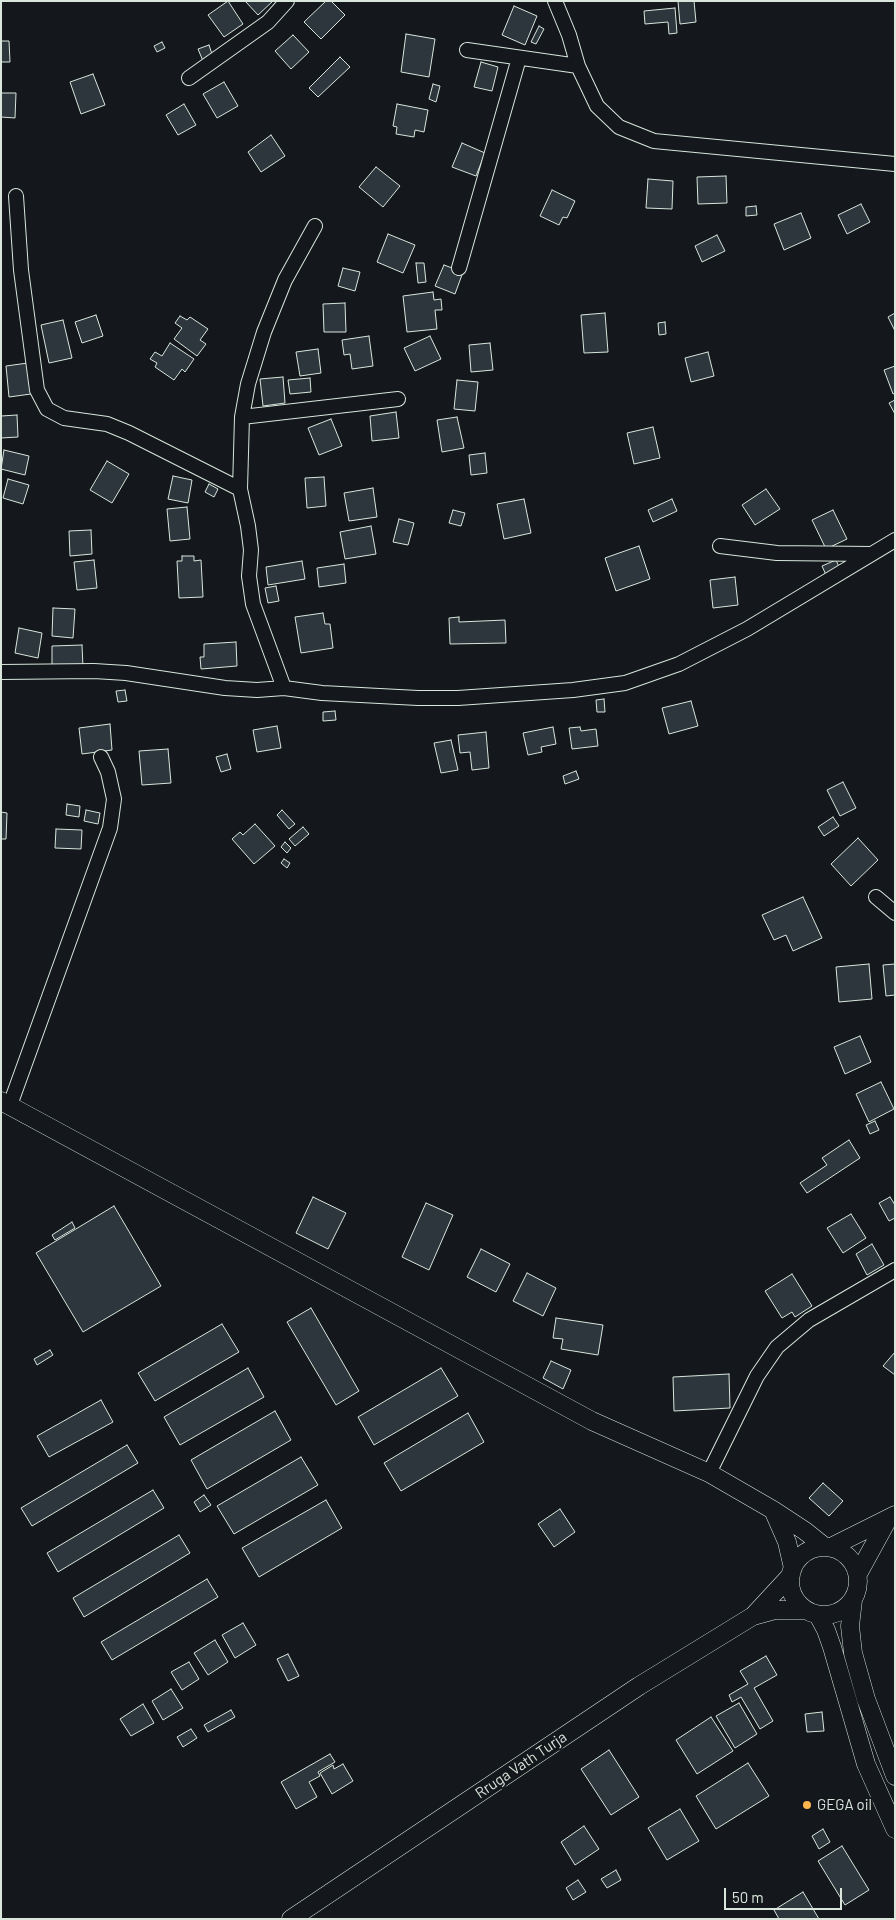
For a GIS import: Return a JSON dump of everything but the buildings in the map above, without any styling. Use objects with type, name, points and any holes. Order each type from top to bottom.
[{"type":"street","points":[[189,78],[268,22],[287,1]]},
{"type":"street","points":[[555,1],[569,35],[578,66],[598,106],[620,127],[654,141],[895,164]]},
{"type":"street","points":[[467,50],[578,66]]},
{"type":"street","points":[[459,268],[519,58]]},
{"type":"street","points":[[16,196],[21,270],[37,390],[47,409],[64,418],[106,424],[128,433],[240,489]]},
{"type":"street","points":[[284,688],[253,604],[249,576],[250,550],[248,526],[240,489],[242,417],[248,384],[264,332],[285,280],[315,226]]},
{"type":"street","points":[[242,417],[398,399]]},
{"type":"street","points":[[1,672],[94,671],[126,673],[225,688],[257,690],[284,688],[322,693],[458,698],[573,690],[625,683],[679,664],[747,629],[895,540]]},
{"type":"street","points":[[720,546],[777,553],[871,554]]},
{"type":"street","points":[[101,757],[108,772],[114,799],[110,828],[6,1103],[592,1421],[709,1473],[773,1510],[828,1547],[843,1552],[853,1562],[858,1574]]},
{"type":"street","points":[[876,897],[895,913]]},
{"type":"street","points":[[709,1473],[757,1376],[777,1347],[809,1320],[895,1270]]},
{"type":"street","points":[[773,1510],[788,1542],[792,1571],[791,1588],[796,1600],[812,1612],[826,1630],[866,1764],[895,1828]]},
{"type":"street","name":"Rruga Vath Turja","points":[[753,1616],[805,1553],[817,1548],[828,1547],[891,1518]]},
{"type":"street","name":"Rruga Vath Turja","points":[[292,1919],[639,1686],[753,1616],[775,1610],[837,1612],[853,1600],[858,1588],[858,1574],[891,1518]]},
{"type":"street","points":[[853,1600],[850,1626],[853,1653],[866,1700],[895,1776]]},
{"type":"place","name":"GEGA oil","points":[[807,1805]]}]
